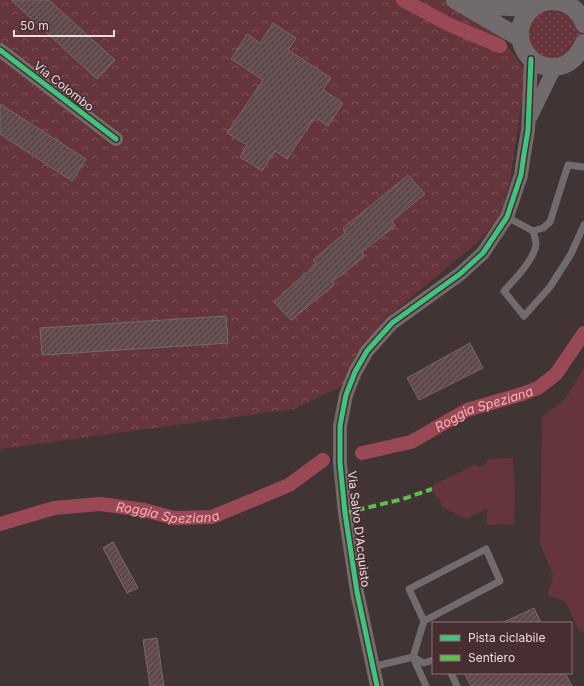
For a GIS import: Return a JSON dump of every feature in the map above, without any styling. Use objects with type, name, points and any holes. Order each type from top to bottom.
[{"type":"street","points":[[455,0],[520,38]]},
{"type":"street","points":[[469,0],[487,6],[532,8]]},
{"type":"street","points":[[583,49],[574,59],[565,64],[555,67],[538,64],[526,53],[520,38],[520,27],[524,17],[532,8],[539,3],[548,1],[566,1],[579,14],[584,24]]},
{"type":"street","name":"Via Colombo","points":[[0,50],[116,139]]},
{"type":"street","name":"Via Salvo D'Acquisto","points":[[377,686],[350,552],[340,463],[340,426],[346,395],[355,372],[367,352],[392,323],[460,274],[483,253],[507,217],[521,175],[528,122],[531,59]]},
{"type":"street","name":"Via Salvo D'Acquisto","points":[[528,122],[555,67]]},
{"type":"lane","points":[[507,217],[533,231],[543,228],[550,222],[568,165],[584,167]]},
{"type":"lane","points":[[533,231],[536,243],[533,255],[522,271],[504,291],[524,316],[550,287],[571,254],[584,225]]},
{"type":"lane","points":[[424,620],[500,581],[486,550],[409,589],[424,620],[413,657],[426,686]]},
{"type":"lane","points":[[372,667],[413,657],[424,663],[432,660]]},
{"type":"lane","points":[[451,674],[457,686]]},
{"type":"green space","points":[[0,0],[507,0],[497,31],[526,72],[510,181],[498,219],[478,242],[382,322],[344,385],[294,409],[0,449]]},
{"type":"green space","points":[[566,7],[581,30],[580,40],[562,59],[544,59],[529,49],[526,22],[538,8]]},
{"type":"green space","points":[[584,367],[584,632],[578,629],[565,601],[548,596],[553,575],[540,543],[542,417],[566,398]]},
{"type":"green space","points":[[513,458],[515,494],[514,524],[487,525],[487,509],[466,519],[441,506],[440,498],[437,498],[432,489],[433,485],[475,465],[480,467],[486,464],[488,459]]},
{"type":"building","points":[[11,0],[49,0],[115,60],[97,79]]},
{"type":"building","points":[[273,23],[296,38],[288,50],[331,78],[323,90],[343,103],[328,126],[315,117],[287,159],[275,151],[262,171],[240,157],[247,145],[227,133],[263,80],[231,59],[247,34],[260,43]]},
{"type":"building","points":[[0,104],[86,159],[72,181],[0,134]]},
{"type":"building","points":[[408,175],[425,194],[392,221],[395,226],[362,252],[365,256],[332,282],[334,285],[291,320],[274,302],[316,264],[313,260],[345,233],[343,228]]},
{"type":"building","points":[[226,316],[228,343],[42,355],[40,328]]},
{"type":"building","points":[[470,343],[483,368],[419,400],[407,378]]},
{"type":"building","points":[[113,542],[138,588],[127,593],[103,548]]},
{"type":"building","points":[[534,608],[541,622],[504,622]]},
{"type":"building","points":[[157,638],[164,686],[150,686],[143,640]]},
{"type":"building","points":[[465,674],[566,674],[572,686],[471,686]]},
{"type":"waterway","points":[[403,0],[450,25],[500,46]]},
{"type":"waterway","name":"Roggia Speziana","points":[[362,453],[411,442],[467,410],[538,388],[556,374],[584,333]]},
{"type":"waterway","name":"Roggia Speziana","points":[[0,524],[54,508],[100,504],[144,510],[174,518],[212,517],[289,485],[323,460]]},
{"type":"marked path","points":[[345,513],[403,499],[432,489]]},
{"type":"cycle path","points":[[0,50],[116,139]]},
{"type":"cycle path","points":[[377,686],[357,592],[345,513],[340,463],[340,426],[346,395],[355,372],[367,351],[392,323],[460,274],[483,253],[507,217],[521,175],[528,130],[531,59]]}]
